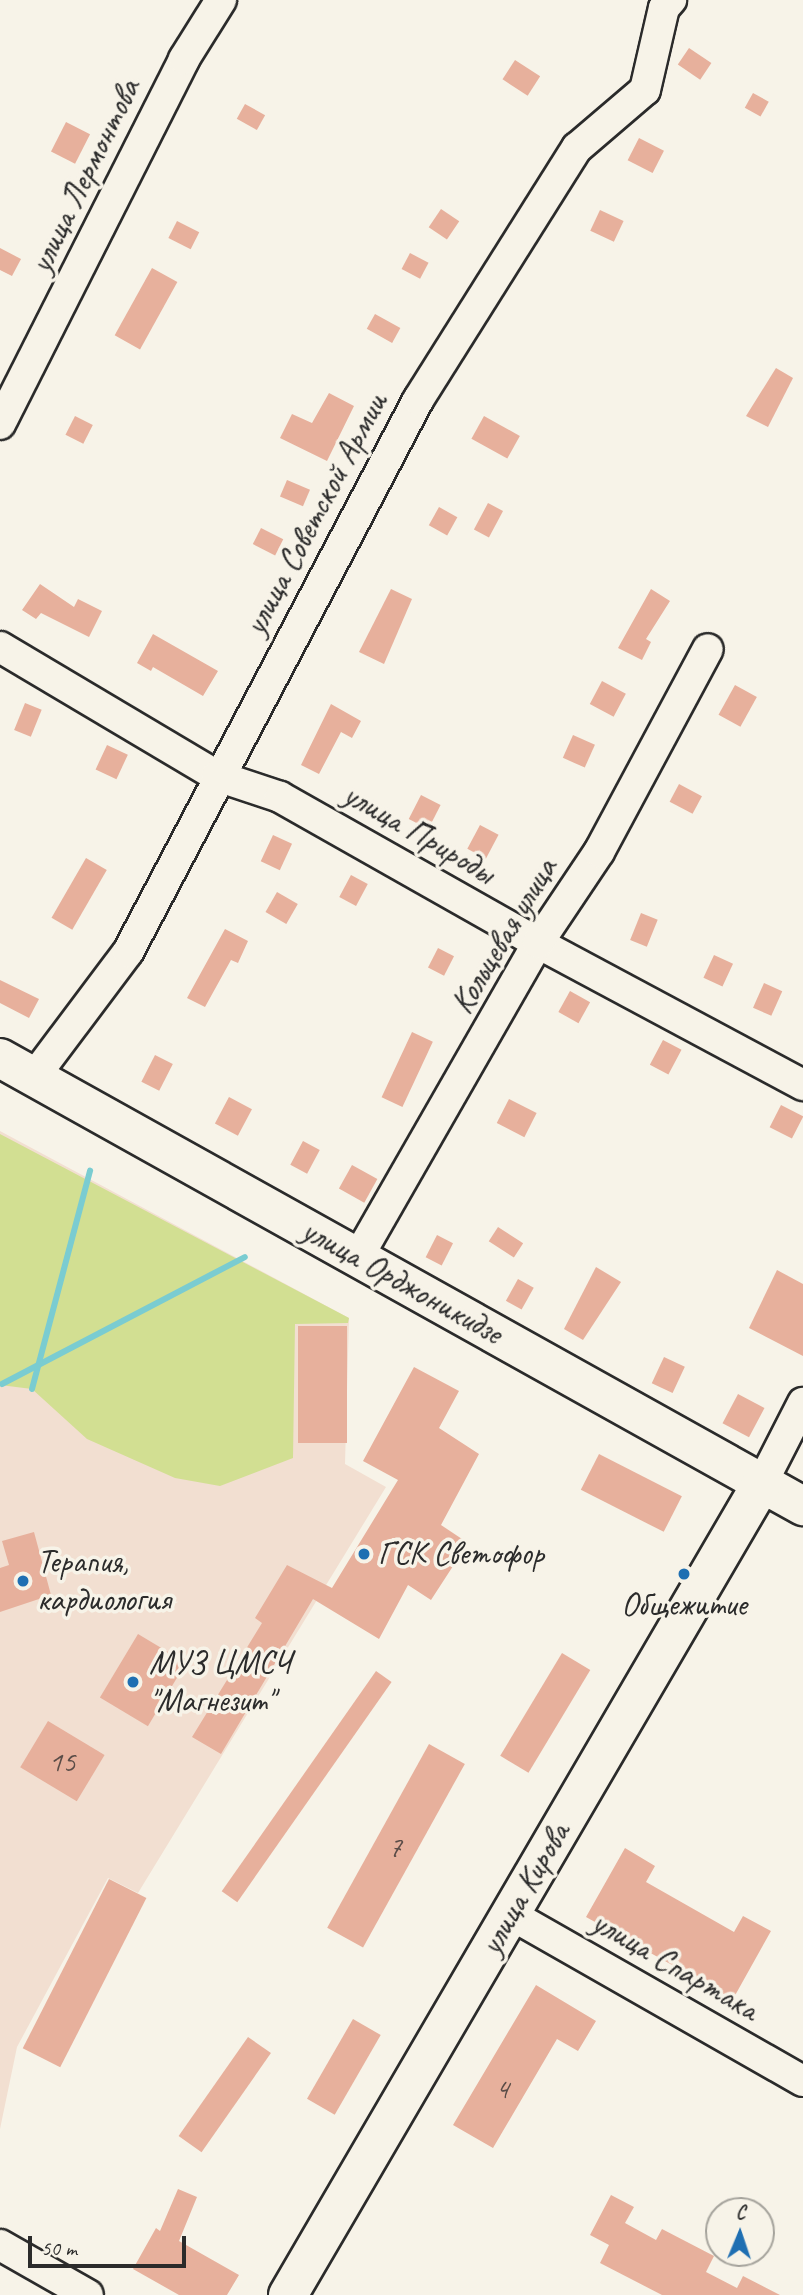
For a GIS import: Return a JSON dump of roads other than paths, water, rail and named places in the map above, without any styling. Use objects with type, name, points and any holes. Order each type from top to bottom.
[{"type":"main road","name":"улица Орджоникидзе","points":[[0,1058],[803,1506]]},
{"type":"main road","name":"улица Кирова","points":[[288,2295],[762,1483]]},
{"type":"street","name":"улица Лермонтова","points":[[0,424],[184,58],[221,0]]},
{"type":"street","name":"улица Советской Армии","points":[[34,1077],[128,952],[218,776],[418,400],[577,148],[645,90],[664,8],[671,0]]},
{"type":"street","name":"улица Природы","points":[[0,647],[218,776],[280,797],[538,943],[803,1085]]},
{"type":"street","name":"Кольцевая улица","points":[[358,1257],[538,943],[599,852],[708,649]]},
{"type":"street","points":[[762,1483],[803,1403]]},
{"type":"street","name":"улица Спартака","points":[[510,1914],[803,2081]]},
{"type":"street","points":[[0,2245],[88,2295]]},
{"type":"waterway","points":[[32,1389],[90,1171]]},
{"type":"waterway","points":[[2,1384],[245,1257]]},
{"type":"place","name":"ГСК Светофор","points":[[364,1554]]},
{"type":"place","name":"Общежитие","points":[[684,1574]]},
{"type":"place","name":"Терапия, кардиология","points":[[23,1581]]},
{"type":"place","name":"МУЗ ЦМСЧ \"Магнезит\"","points":[[133,1682]]}]
